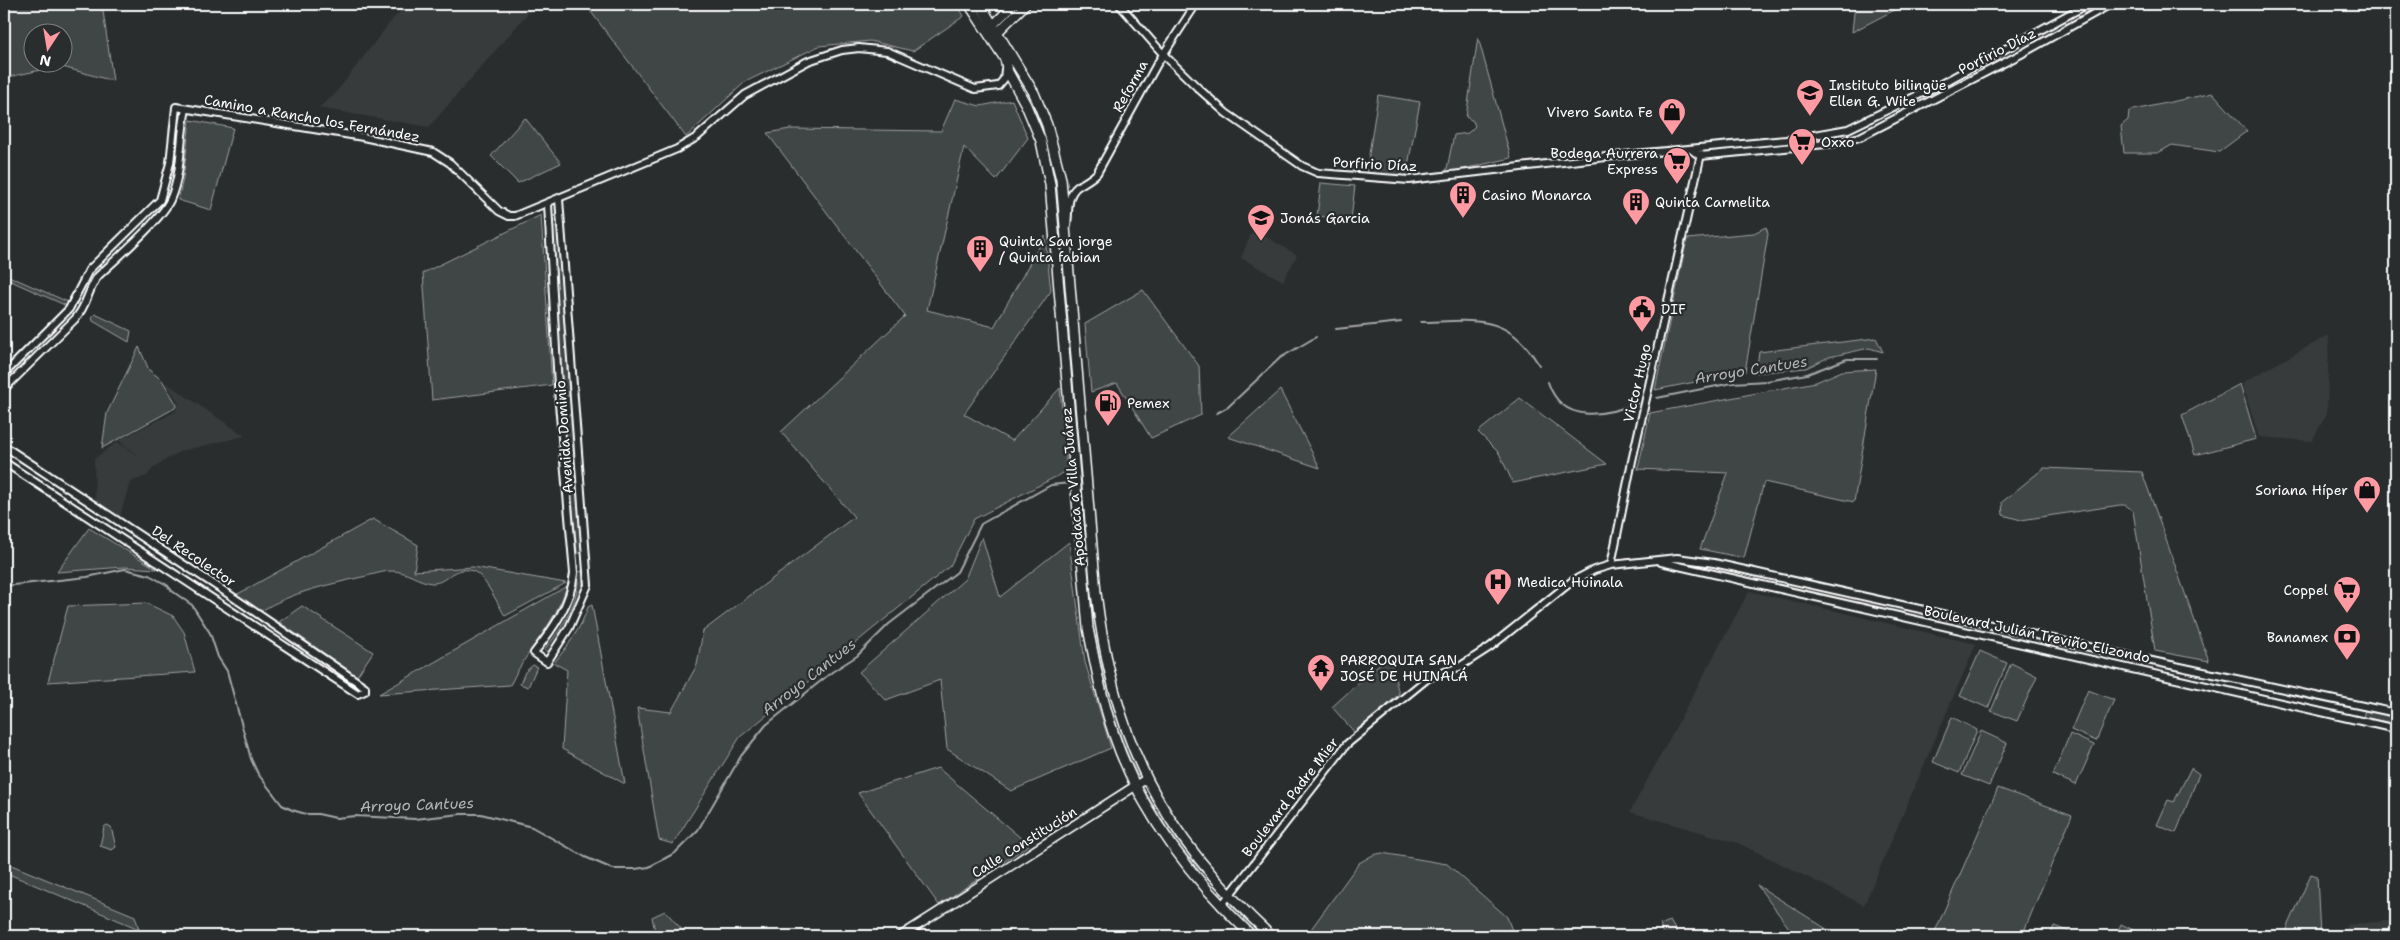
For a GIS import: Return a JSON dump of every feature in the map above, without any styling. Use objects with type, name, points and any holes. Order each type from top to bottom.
[{"type":"main road","name":"Apodaca a Villa Juárez","points":[[969,4],[1025,77],[1047,125],[1061,179],[1100,629],[1104,655],[1121,715],[1133,751],[1167,818],[1229,896],[1271,936]]},
{"type":"main road","name":"Apodaca a Villa Juárez","points":[[980,4],[1004,57],[1008,72],[1023,99],[1041,141],[1050,184],[1088,628],[1096,671],[1114,735],[1136,785],[1159,826],[1221,906],[1252,936]]},
{"type":"main road","points":[[992,32],[1014,4]]},
{"type":"main road","points":[[992,32],[1026,4]]},
{"type":"main road","name":"Calle Constitución","points":[[901,936],[1146,779]]},
{"type":"street","name":"Porfirio Díaz","points":[[1119,4],[1163,54],[1226,112],[1281,152],[1318,173],[1409,180],[1623,155],[1759,143],[1823,134],[1856,127],[1941,84],[2088,4]]},
{"type":"street","name":"Reforma","points":[[1066,226],[1070,196],[1077,187],[1089,182],[1096,173],[1163,54],[1196,4]]},
{"type":"street","name":"Porfirio Díaz","points":[[1700,156],[1836,143],[1860,137],[2023,53],[2111,4]]},
{"type":"street","name":"Camino a Rancho los Fernández","points":[[4,374],[69,309],[89,270],[160,200],[170,162],[176,106],[363,137],[432,152],[450,163],[499,211],[509,216],[520,215],[548,204],[678,149],[697,137],[745,94],[824,54],[859,48],[887,51],[968,87],[982,89],[998,86],[1004,80],[1004,57]]},
{"type":"street","points":[[4,389],[76,319],[85,306],[91,288],[98,276],[166,208],[177,178],[181,135],[186,108]]},
{"type":"street","name":"Victor Hugo","points":[[1611,565],[1702,148]]},
{"type":"street","points":[[1692,150],[1700,156]]},
{"type":"street","name":"Avenida Dominio","points":[[548,204],[559,404],[574,573],[571,592],[559,618],[534,653],[547,662],[569,628],[588,585],[559,199]]},
{"type":"street","name":"Del Recolector","points":[[4,446],[224,591],[365,687],[363,692],[4,462]]},
{"type":"street","name":"Boulevard Padre Mier","points":[[1221,906],[1340,752],[1355,737],[1428,678],[1460,667],[1490,648],[1571,582],[1594,570],[1611,565],[1677,558]]},
{"type":"street","name":"Boulevard Julián Treviño Elizondo","points":[[1677,558],[1714,563],[2161,663],[2396,713]]},
{"type":"street","name":"Boulevard Padre Mier","points":[[1659,561],[1673,565]]},
{"type":"street","name":"Boulevard Julián Treviño Elizondo","points":[[1673,565],[2396,729]]},
{"type":"shaded area","points":[[4,4],[102,4],[113,81],[72,70],[72,22],[22,22],[22,72],[32,72],[4,78]]},
{"type":"shaded area","points":[[407,4],[536,4],[429,127],[318,108],[334,95],[391,21]]},
{"type":"shaded area","points":[[585,4],[957,4],[964,16],[913,51],[870,41],[819,46],[745,82],[686,137]]},
{"type":"shaded area","points":[[1855,4],[1906,4],[1852,32]]},
{"type":"shaded area","points":[[1478,37],[1511,158],[1446,173],[1454,135],[1468,133],[1475,126],[1473,121],[1466,117]]},
{"type":"shaded area","points":[[2213,93],[2247,131],[2219,152],[2172,145],[2158,153],[2124,153],[2121,126],[2128,120],[2129,111]]},
{"type":"shaded area","points":[[1378,95],[1420,102],[1406,176],[1366,174]]},
{"type":"shaded area","points":[[955,99],[980,106],[1012,100],[1028,138],[996,180],[964,147],[927,310],[994,327],[1045,236],[1051,291],[964,414],[1012,441],[1060,388],[1067,471],[974,519],[950,566],[740,737],[673,844],[659,840],[637,708],[671,712],[697,665],[703,631],[854,517],[781,432],[905,316],[767,133],[790,129],[941,131]]},
{"type":"shaded area","points":[[1032,106],[1053,158],[1060,199],[1081,463],[1079,460],[1053,175]]},
{"type":"shaded area","points":[[525,118],[561,163],[518,183],[491,156]]},
{"type":"shaded area","points":[[190,120],[233,128],[211,210],[178,200],[183,179]]},
{"type":"shaded area","points":[[1321,183],[1355,186],[1351,219],[1317,216]]},
{"type":"shaded area","points":[[541,215],[552,385],[432,400],[423,273]]},
{"type":"shaded area","points":[[558,224],[569,396],[562,396],[553,228]]},
{"type":"shaded area","points":[[1766,227],[1768,234],[1745,372],[1655,390],[1687,239],[1754,233]]},
{"type":"shaded area","name":"Jonás Garcia","points":[[1253,229],[1297,255],[1283,281],[1241,258]]},
{"type":"shaded area","points":[[4,274],[68,302],[67,306],[4,278]]},
{"type":"shaded area","points":[[1143,290],[1199,366],[1201,415],[1151,438],[1117,383],[1091,392],[1085,324]]},
{"type":"shaded area","points":[[95,314],[131,331],[129,342],[93,321],[92,317]]},
{"type":"shaded area","points":[[2329,335],[2327,413],[2312,441],[2259,437],[2242,383]]},
{"type":"shaded area","points":[[1876,338],[1883,352],[1869,348],[1829,357],[1806,368],[1756,373],[1759,352]]},
{"type":"shaded area","points":[[139,347],[149,370],[162,380],[177,405],[175,408],[102,448],[107,413]]},
{"type":"shaded area","points":[[1876,369],[1854,502],[1764,482],[1744,558],[1700,549],[1728,473],[1638,469],[1650,413],[1816,382],[1842,371]]},
{"type":"shaded area","points":[[165,382],[245,436],[181,451],[154,467],[147,476],[130,482],[120,517],[95,504],[94,459],[117,442],[140,457],[118,440],[175,412],[179,403]]},
{"type":"shaded area","points":[[2240,384],[2256,439],[2195,455],[2182,415]]},
{"type":"shaded area","points":[[1280,390],[1320,468],[1228,437]]},
{"type":"shaded area","points":[[1520,398],[1607,464],[1513,483],[1499,453],[1478,432]]},
{"type":"shaded area","points":[[571,414],[582,553],[577,553],[564,415]]},
{"type":"shaded area","points":[[2044,468],[2142,472],[2209,661],[2155,651],[2133,511],[2125,505],[2021,520],[2003,515],[2002,502]]},
{"type":"shaded area","points":[[373,519],[418,545],[414,571],[473,567],[566,583],[505,616],[492,592],[479,575],[468,570],[462,570],[432,583],[397,571],[381,572],[310,590],[273,604],[261,611],[236,595]]},
{"type":"shaded area","points":[[89,528],[157,569],[124,567],[57,572]]},
{"type":"shaded area","points":[[982,537],[1000,597],[1069,542],[1085,662],[1111,748],[1011,791],[947,749],[940,680],[886,700],[859,672],[965,579]]},
{"type":"shaded area","points":[[1088,551],[1096,618],[1094,620],[1086,555]]},
{"type":"shaded area","points":[[582,571],[582,593],[579,604],[563,635],[549,653],[544,650],[557,634],[573,604],[578,582],[578,572]]},
{"type":"shaded area","points":[[567,586],[555,613],[510,685],[379,694]]},
{"type":"shaded area","points":[[1749,591],[1976,644],[1864,905],[1738,843],[1630,812]]},
{"type":"shaded area","points":[[146,603],[173,616],[184,632],[195,672],[48,682],[68,606]]},
{"type":"shaded area","points":[[592,605],[625,784],[562,749],[567,670],[554,663],[574,636],[588,607]]},
{"type":"shaded area","points":[[302,606],[373,652],[357,676],[279,622]]},
{"type":"shaded area","points":[[1097,636],[1121,730],[1139,772],[1138,776],[1123,743],[1112,710],[1095,641]]},
{"type":"shaded area","points":[[1980,651],[2007,663],[1988,708],[1960,696]]},
{"type":"shaded area","points":[[1389,655],[1399,694],[1356,734],[1332,707]]},
{"type":"shaded area","points":[[2011,663],[2037,676],[2017,721],[1991,711]]},
{"type":"shaded area","points":[[533,665],[537,667],[528,687],[520,684],[525,672]]},
{"type":"shaded area","points":[[2088,690],[2114,700],[2096,741],[2071,730]]},
{"type":"shaded area","points":[[2365,710],[2396,718],[2396,724],[2363,717]]},
{"type":"shaded area","points":[[1952,717],[1977,730],[1959,773],[1933,762]]},
{"type":"shaded area","points":[[1981,731],[2007,743],[1989,786],[1962,775]]},
{"type":"shaded area","points":[[2070,734],[2094,745],[2076,785],[2053,775]]},
{"type":"shaded area","points":[[938,768],[1029,845],[939,905],[858,793]]},
{"type":"shaded area","points":[[2191,768],[2199,774],[2176,833],[2157,825],[2168,800],[2174,802]]},
{"type":"shaded area","points":[[1998,788],[2072,815],[2022,936],[1933,936]]},
{"type":"shaded area","points":[[1144,790],[1167,828],[1220,892],[1174,841]]},
{"type":"shaded area","points":[[107,825],[111,827],[116,847],[112,850],[100,846],[104,827]]},
{"type":"shaded area","points":[[1382,853],[1447,864],[1507,917],[1514,936],[1306,936],[1359,863],[1373,855]]},
{"type":"shaded area","points":[[4,862],[135,916],[139,929],[4,872]]},
{"type":"shaded area","points":[[2311,874],[2317,876],[2320,936],[2284,936]]},
{"type":"shaded area","points":[[1757,885],[1836,935],[1836,936],[1795,936]]},
{"type":"shaded area","points":[[1229,905],[1233,907],[1265,936],[1259,936]]},
{"type":"shaded area","points":[[665,911],[688,936],[656,936],[652,917]]},
{"type":"shaded area","points":[[2396,920],[2396,936],[2347,936],[2346,925]]},
{"type":"shaded area","points":[[1670,921],[1679,936],[1664,936],[1660,925]]},
{"type":"shaded area","points":[[2121,924],[2145,936],[2116,936]]},
{"type":"shaded area","points":[[2054,926],[2080,936],[2050,936]]},
{"type":"waterway","name":"Arroyo Cantues","points":[[1421,322],[1473,321],[1488,323],[1502,328],[1515,336],[1527,348],[1539,365]]},
{"type":"waterway","name":"Arroyo Cantues","points":[[1336,329],[1401,322]]},
{"type":"waterway","name":"Arroyo Cantues","points":[[1217,413],[1228,407],[1280,358],[1316,337]]},
{"type":"waterway","name":"Arroyo Cantues","points":[[1657,398],[1732,383],[1767,381],[1807,374],[1847,359],[1877,359]]},
{"type":"waterway","name":"Arroyo Cantues","points":[[1548,382],[1554,396],[1563,405],[1585,414],[1612,411],[1638,403]]},
{"type":"waterway","name":"Arroyo Cantues","points":[[4,586],[87,577],[125,569],[149,575],[167,585],[172,591],[192,605],[210,633],[218,657],[227,671],[251,759],[258,774],[282,805],[292,810],[336,818],[355,816],[415,819],[461,814],[481,814],[532,827],[585,857],[613,869],[635,869],[649,867],[675,853],[698,830],[741,756],[766,725],[832,672],[857,656],[889,624],[957,572],[981,524],[1051,485],[1070,483]]},
{"type":"place","name":"Instituto bilingüe Ellen G. Wite","points":[[1810,117]]},
{"type":"place","name":"Vivero Santa Fe","points":[[1672,136]]},
{"type":"place","name":"Oxxo","points":[[1802,166]]},
{"type":"place","name":"Bodega Aurrera Express","points":[[1677,185]]},
{"type":"place","name":"Casino Monarca","points":[[1463,219]]},
{"type":"place","name":"Quinta Carmelita","points":[[1636,226]]},
{"type":"place","name":"Jonás Garcia","points":[[1261,242]]},
{"type":"place","name":"Quinta San jorge / Quinta fabian","points":[[980,273]]},
{"type":"place","name":"DIF","points":[[1642,333]]},
{"type":"place","name":"Pemex","points":[[1108,427]]},
{"type":"place","name":"Soriana Híper","points":[[2367,514]]},
{"type":"place","name":"Medica Huinala","points":[[1498,606]]},
{"type":"place","name":"Coppel","points":[[2347,614]]},
{"type":"place","name":"Banamex","points":[[2347,661]]},
{"type":"place","name":"PARROQUIA SAN JOSÉ DE HUINALÁ","points":[[1321,692]]}]
